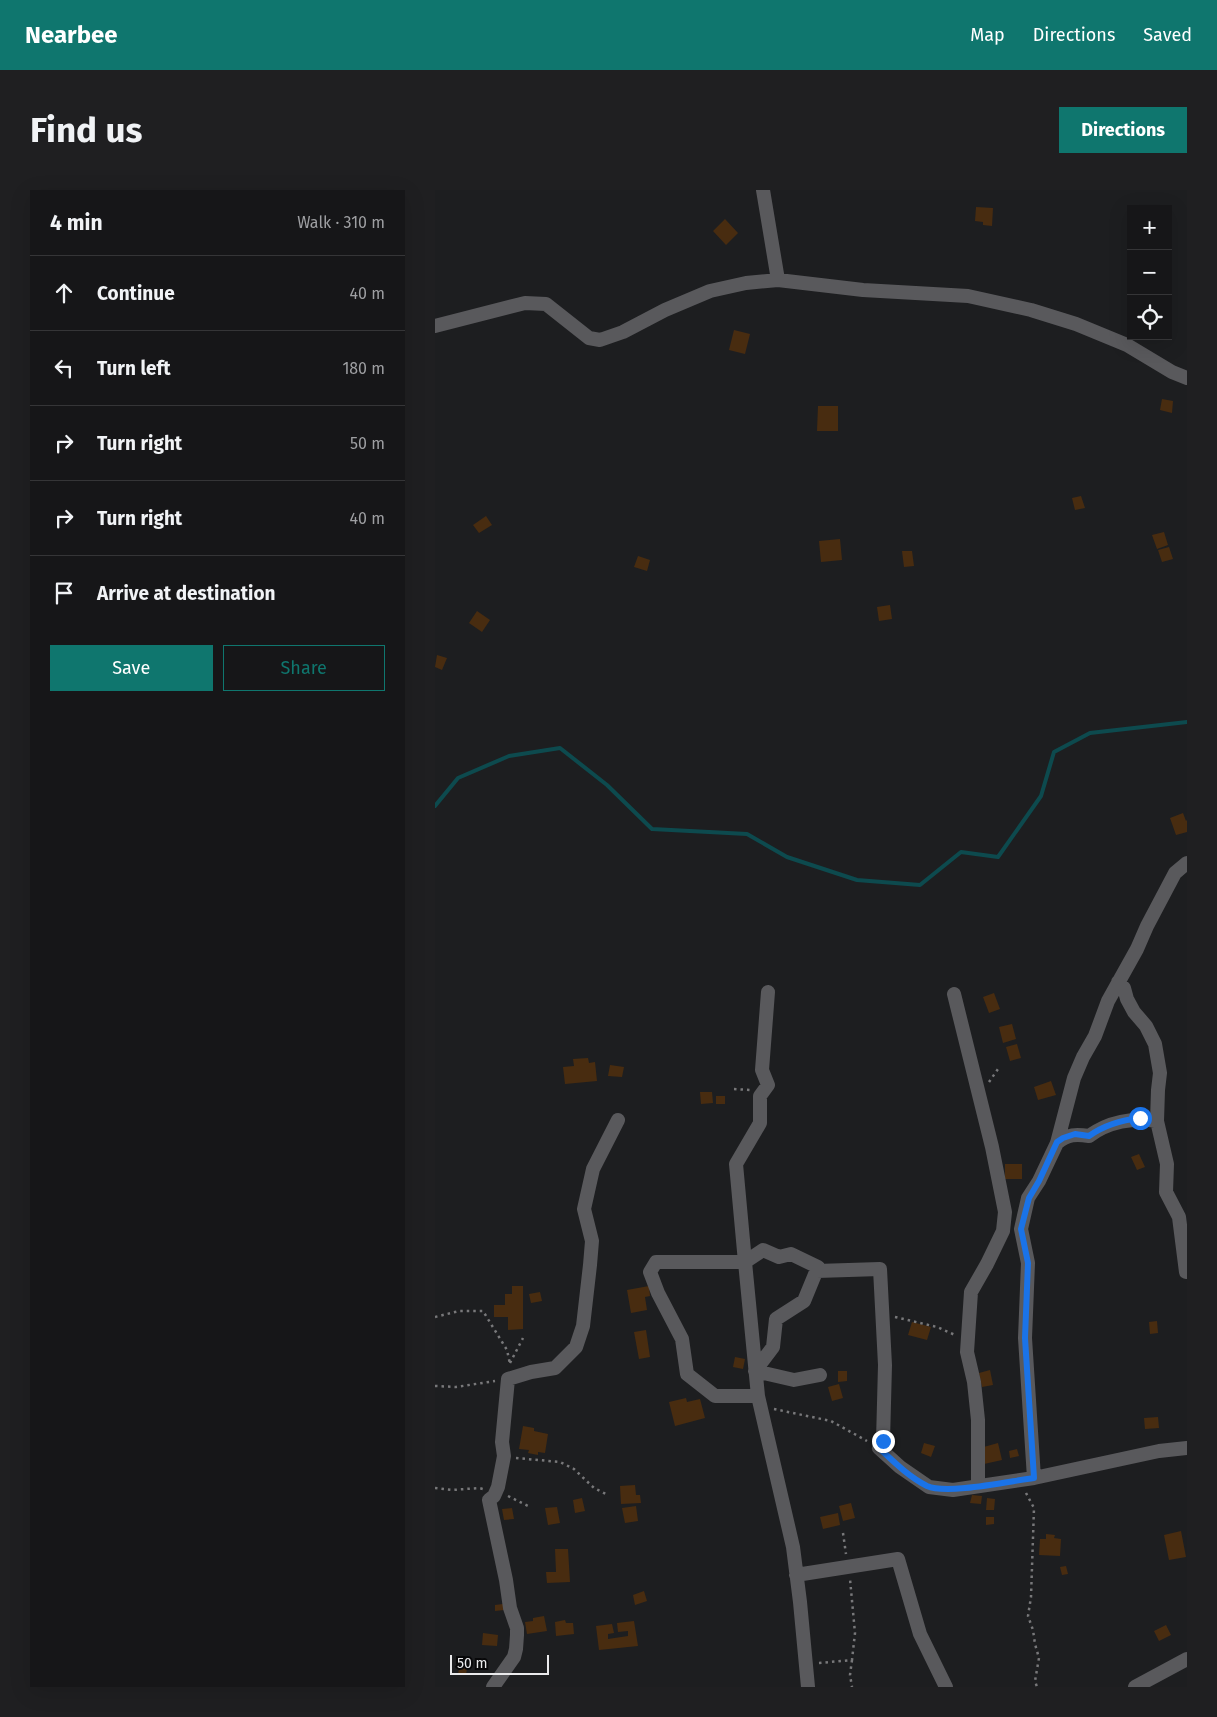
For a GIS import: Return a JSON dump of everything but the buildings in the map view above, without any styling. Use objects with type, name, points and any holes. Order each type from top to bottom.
[{"type":"street","points":[[763,190],[778,280]]},
{"type":"street","points":[[435,326],[525,303],[539,303],[552,308],[589,338],[600,340],[623,332],[665,310],[710,291],[746,283],[778,280],[863,290],[968,296],[1031,310],[1076,324],[1127,345],[1172,372],[1187,378]]},
{"type":"street","points":[[1034,1478],[1025,1338],[1028,1263],[1021,1229],[1029,1198],[1057,1142],[1074,1078],[1095,1036],[1108,1001],[1137,949],[1175,873],[1187,863]]},
{"type":"street","points":[[1118,982],[1124,988],[1127,999],[1146,1026],[1155,1044],[1160,1073],[1157,1121],[1167,1164],[1166,1192],[1179,1217],[1187,1273]]},
{"type":"street","points":[[768,992],[762,1070],[768,1085],[760,1096],[760,1123],[736,1164],[759,1402],[791,1538],[809,1687]]},
{"type":"street","points":[[953,994],[993,1147],[1005,1212],[1003,1231],[971,1292],[967,1352],[974,1382],[978,1420],[978,1486]]},
{"type":"street","points":[[1057,1142],[1075,1134],[1089,1136],[1098,1129],[1126,1120],[1140,1118],[1157,1121]]},
{"type":"street","points":[[493,1687],[514,1657],[517,1635],[489,1500],[498,1487],[505,1456],[502,1442],[508,1380],[531,1372],[555,1368],[577,1347],[583,1326],[590,1265],[591,1241],[584,1209],[593,1169],[618,1120]]},
{"type":"street","points":[[755,1371],[773,1347],[776,1319],[804,1301],[818,1267],[791,1254],[779,1257],[763,1250],[745,1262],[656,1262],[650,1272],[658,1294],[681,1339],[687,1374],[715,1396],[759,1402]]},
{"type":"street","points":[[817,1271],[880,1269],[885,1365],[885,1411],[883,1441],[879,1448],[899,1468],[929,1486],[953,1490],[1015,1481],[1159,1451],[1187,1448]]},
{"type":"street","points":[[755,1371],[794,1380],[820,1376]]},
{"type":"street","points":[[796,1575],[898,1559],[920,1634],[946,1687]]},
{"type":"street","points":[[1135,1687],[1187,1659]]},
{"type":"path","points":[[435,1317],[459,1312],[483,1311],[507,1350],[510,1363],[508,1380],[456,1387],[435,1386]]},
{"type":"path","points":[[882,1314],[937,1327],[967,1340]]},
{"type":"path","points":[[510,1363],[523,1338]]},
{"type":"path","points":[[759,1402],[831,1421],[879,1448]]},
{"type":"path","points":[[505,1456],[559,1462],[574,1469],[594,1488],[606,1494]]},
{"type":"path","points":[[1015,1481],[1028,1495],[1034,1508],[1031,1598],[1028,1616],[1039,1658],[1035,1681],[1037,1687]]},
{"type":"path","points":[[435,1488],[451,1490],[479,1488],[506,1495],[530,1507]]},
{"type":"path","points":[[843,1533],[853,1593],[855,1633],[850,1675],[852,1687]]},
{"type":"path","points":[[806,1665],[852,1660]]},
{"type":"waterway","points":[[435,806],[458,778],[509,756],[560,748],[607,785],[652,829],[747,834],[787,857],[857,880],[920,885],[961,852],[998,857],[1041,796],[1054,752],[1090,733],[1187,722]]},
{"type":"route","points":[[883,1441],[879,1448],[899,1468],[929,1486],[953,1490],[1034,1478],[1025,1338],[1028,1263],[1021,1229],[1029,1198],[1057,1142],[1075,1134],[1089,1136],[1098,1129],[1126,1120],[1140,1118]]}]
